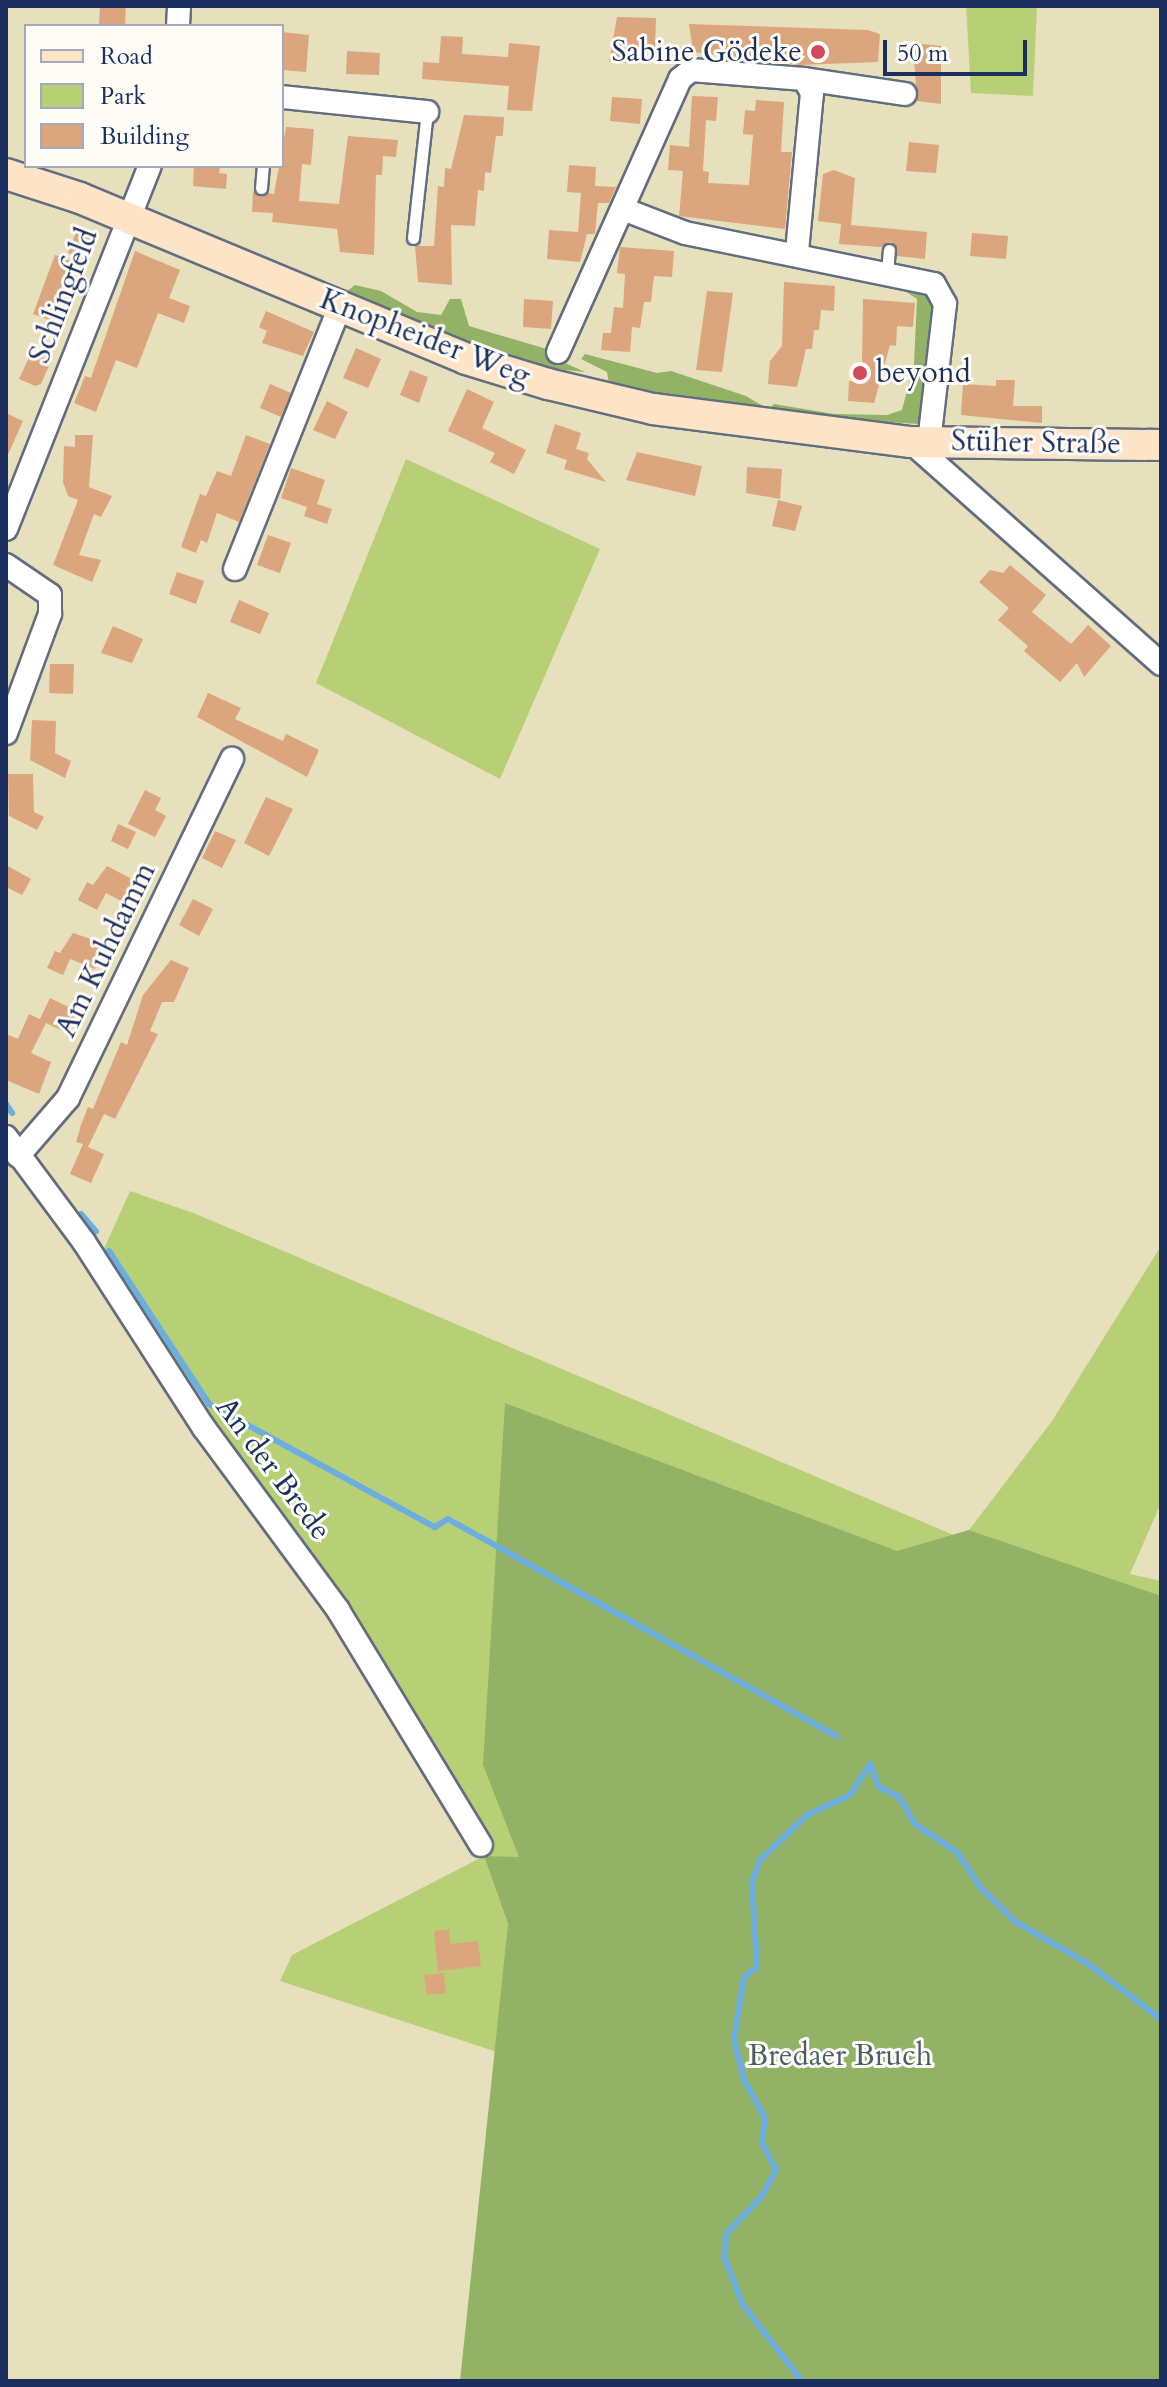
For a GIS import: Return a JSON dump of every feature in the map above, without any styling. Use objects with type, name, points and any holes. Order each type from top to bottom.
[{"type":"main road","name":"Knopheider Weg","points":[[6,174],[127,218],[466,359],[563,388],[725,420],[920,442]]},
{"type":"main road","name":"Stüher Straße","points":[[920,442],[1161,445]]},
{"type":"street","points":[[558,352],[680,79],[691,70],[804,79],[905,94]]},
{"type":"street","points":[[797,252],[812,93],[804,79]]},
{"type":"street","points":[[284,97],[427,112]]},
{"type":"street","name":"Schlingfeld","points":[[6,529],[149,168]]},
{"type":"street","points":[[623,209],[685,233],[797,252],[888,261],[927,280],[940,290],[945,304],[920,442],[1161,664]]},
{"type":"street","points":[[235,569],[340,307]]},
{"type":"street","points":[[6,565],[50,595],[50,614],[6,733]]},
{"type":"street","name":"Am Kuhdamm","points":[[12,1146],[68,1098],[232,758]]},
{"type":"street","name":"An der Brede","points":[[12,1146],[84,1242],[178,1390],[338,1610],[481,1845]]},
{"type":"lane","points":[[413,238],[427,112]]},
{"type":"lane","points":[[261,188],[263,168]]},
{"type":"green space","points":[[966,6],[1037,6],[1033,96],[971,93]]},
{"type":"green space","points":[[894,284],[923,290],[935,307],[930,387],[919,424],[699,410],[609,384],[607,372],[581,359],[585,354],[657,373],[671,371],[746,396],[768,409],[774,404],[834,414],[887,415],[902,410],[914,364],[917,299]]},
{"type":"green space","points":[[355,285],[381,291],[417,312],[441,315],[450,299],[461,299],[469,326],[550,350],[552,357],[585,372],[516,365],[346,292]]},
{"type":"green space","points":[[406,459],[600,549],[500,779],[316,683]]},
{"type":"green space","name":"Bredaer Bruch","points":[[130,1191],[196,1214],[975,1544],[1048,1558],[969,1530],[1052,1421],[1161,1246],[1161,1503],[1130,1574],[1161,1581],[1161,2381],[525,1965],[500,1857],[489,1856],[480,1834],[196,1403],[111,1256],[103,1251]]},
{"type":"green space","name":"Bredaer Bruch","points":[[505,1403],[897,1551],[969,1530],[1161,1596],[1161,2381],[460,2381],[508,1924],[484,1856],[519,1857],[483,1765]]},
{"type":"green space","points":[[484,1856],[508,1924],[497,2052],[280,1981],[292,1955]]},
{"type":"building","points":[[100,6],[126,6],[125,24],[99,24]]},
{"type":"building","points":[[617,17],[656,18],[655,52],[626,51],[626,63],[609,62]]},
{"type":"building","points":[[689,24],[868,30],[880,34],[878,62],[800,65],[693,52]]},
{"type":"building","points":[[284,32],[309,35],[306,72],[284,70]]},
{"type":"building","points":[[441,36],[463,37],[462,54],[508,57],[509,43],[540,46],[532,111],[507,110],[509,86],[422,79],[423,62],[439,63]]},
{"type":"building","points":[[913,43],[941,46],[941,104],[917,101]]},
{"type":"building","points":[[347,51],[380,53],[379,75],[346,74]]},
{"type":"building","points":[[692,96],[718,97],[716,121],[706,120],[703,171],[709,172],[708,183],[749,185],[753,135],[743,134],[745,110],[755,111],[756,100],[784,102],[781,152],[792,152],[785,229],[679,216],[683,171],[668,170],[670,145],[689,147]]},
{"type":"building","points":[[612,97],[642,99],[640,124],[610,121]]},
{"type":"building","points":[[464,115],[504,117],[503,136],[496,136],[491,173],[485,172],[484,191],[478,190],[475,226],[451,225],[452,285],[418,282],[415,246],[434,246],[438,186],[444,187],[445,168],[451,169]]},
{"type":"building","points":[[286,127],[314,129],[311,165],[302,164],[299,201],[339,204],[348,136],[398,140],[396,157],[383,156],[382,175],[376,175],[374,255],[340,252],[337,229],[272,222],[273,213],[252,212],[253,192],[274,194],[279,168],[284,168]]},
{"type":"building","points":[[909,142],[939,145],[936,173],[906,171]]},
{"type":"building","points":[[569,165],[596,167],[595,186],[616,187],[609,203],[598,203],[595,234],[587,234],[580,262],[547,259],[549,230],[578,232],[581,193],[567,192]]},
{"type":"building","points":[[194,168],[220,168],[219,173],[227,174],[226,189],[193,186]]},
{"type":"building","points":[[834,170],[855,178],[851,225],[927,232],[925,259],[897,256],[891,242],[881,247],[839,244],[841,224],[818,221],[823,174]]},
{"type":"building","points":[[78,228],[98,236],[89,261],[68,253]]},
{"type":"building","points":[[972,233],[1008,236],[1006,259],[970,256]]},
{"type":"building","points":[[620,247],[674,251],[672,277],[654,276],[651,302],[644,302],[640,328],[632,327],[630,352],[601,350],[603,333],[611,333],[614,307],[623,308],[625,274],[617,273]]},
{"type":"building","points":[[135,251],[180,270],[169,298],[190,306],[184,323],[158,313],[137,368],[116,360],[96,412],[74,403],[85,376],[91,378]]},
{"type":"building","points":[[55,255],[71,261],[60,290],[76,297],[65,326],[33,314]]},
{"type":"building","points":[[784,282],[835,286],[834,311],[821,310],[819,330],[814,330],[812,349],[806,349],[797,387],[768,384],[770,361],[782,346]]},
{"type":"building","points":[[707,291],[733,293],[722,372],[696,370]]},
{"type":"building","points":[[524,299],[553,301],[551,329],[523,327]]},
{"type":"building","points":[[863,299],[915,303],[913,327],[897,326],[896,346],[890,345],[874,403],[848,401],[849,381],[854,381],[857,362],[862,362]]},
{"type":"building","points":[[266,311],[314,332],[303,356],[262,343],[267,331],[259,327]]},
{"type":"building","points":[[356,348],[381,359],[368,388],[343,378]]},
{"type":"building","points":[[32,351],[51,361],[41,384],[35,386],[19,379]]},
{"type":"building","points":[[410,370],[428,377],[419,403],[400,395]]},
{"type":"building","points":[[996,380],[1015,380],[1013,406],[1042,406],[1042,423],[961,415],[963,384],[996,386]]},
{"type":"building","points":[[270,384],[291,393],[281,417],[260,408]]},
{"type":"building","points":[[467,389],[494,402],[482,428],[526,450],[514,474],[490,462],[495,453],[448,431]]},
{"type":"building","points":[[327,401],[348,412],[335,439],[313,430]]},
{"type":"building","points":[[6,413],[23,421],[6,459]]},
{"type":"building","points":[[555,424],[581,433],[576,449],[589,453],[587,459],[606,482],[564,469],[567,460],[546,453]]},
{"type":"building","points":[[75,435],[93,435],[89,487],[112,496],[101,517],[94,514],[79,555],[101,560],[92,582],[53,565],[78,500],[68,496],[63,482],[64,446],[75,447]]},
{"type":"building","points":[[246,435],[270,444],[239,522],[217,513],[207,543],[201,540],[196,553],[181,547],[200,494],[206,496],[217,471],[231,476]]},
{"type":"building","points":[[637,452],[702,466],[695,496],[626,480]]},
{"type":"building","points":[[747,467],[782,469],[780,499],[746,493]]},
{"type":"building","points":[[291,468],[325,480],[317,504],[332,509],[327,524],[304,516],[307,507],[281,498]]},
{"type":"building","points":[[778,500],[802,506],[795,531],[772,526]]},
{"type":"building","points":[[268,535],[291,543],[280,573],[257,565]]},
{"type":"building","points":[[1010,565],[1046,595],[1032,612],[1071,644],[1088,625],[1111,646],[1084,677],[1077,663],[1060,682],[1024,651],[1028,646],[998,620],[1009,608],[979,582],[990,570],[1003,573]]},
{"type":"building","points":[[177,572],[204,581],[196,604],[169,594]]},
{"type":"building","points":[[239,600],[269,613],[260,634],[230,622]]},
{"type":"building","points":[[113,626],[143,639],[132,663],[101,653]]},
{"type":"building","points":[[50,664],[74,664],[73,694],[49,693]]},
{"type":"building","points":[[208,693],[241,708],[235,719],[283,741],[286,734],[319,750],[307,777],[197,717]]},
{"type":"building","points":[[32,720],[56,721],[55,753],[71,761],[65,778],[30,760]]},
{"type":"building","points":[[8,774],[33,774],[34,812],[44,817],[37,830],[9,816]]},
{"type":"building","points":[[145,790],[161,798],[155,810],[166,816],[155,837],[128,824]]},
{"type":"building","points":[[266,797],[293,809],[269,856],[244,843]]},
{"type":"building","points":[[118,824],[136,832],[128,849],[111,841]]},
{"type":"building","points":[[215,831],[236,840],[222,868],[202,858]]},
{"type":"building","points":[[6,865],[31,879],[22,895],[6,887]]},
{"type":"building","points":[[107,866],[136,881],[125,903],[106,893],[97,910],[78,900],[87,882],[93,885]]},
{"type":"building","points":[[193,899],[213,909],[199,936],[179,925]]},
{"type":"building","points":[[73,933],[106,944],[95,969],[70,959],[63,975],[47,968],[55,951],[60,953]]},
{"type":"building","points":[[171,960],[189,968],[174,1002],[162,1002],[150,1031],[158,1034],[115,1119],[104,1114],[88,1147],[104,1154],[91,1183],[70,1174],[83,1144],[76,1142],[81,1125],[88,1107],[93,1109],[121,1042],[127,1045],[143,995]]},
{"type":"building","points":[[50,998],[77,1011],[67,1033],[46,1023],[31,1053],[51,1062],[39,1094],[6,1080],[6,1034],[18,1039],[29,1014],[40,1019]]},
{"type":"building","points":[[449,1929],[450,1944],[478,1941],[481,1966],[438,1971],[434,1931]]},
{"type":"building","points":[[444,1973],[446,1993],[427,1995],[424,1975]]},
{"type":"waterway","points":[[6,1104],[12,1113]]},
{"type":"waterway","points":[[81,1214],[96,1231]]},
{"type":"waterway","points":[[109,1251],[209,1404],[435,1527],[448,1519],[836,1736]]},
{"type":"waterway","points":[[870,1764],[878,1786],[899,1797],[915,1824],[958,1853],[980,1887],[1016,1922],[1087,1963],[1161,2019]]},
{"type":"waterway","points":[[802,2381],[743,2305],[725,2259],[726,2234],[762,2196],[776,2170],[762,2143],[765,2118],[744,2080],[734,2039],[744,1977],[757,1967],[752,1882],[760,1860],[807,1815],[850,1795],[870,1764]]},
{"type":"place","name":"Sabine Gödeke","points":[[818,52]]},
{"type":"place","name":"beyond","points":[[860,373]]}]
